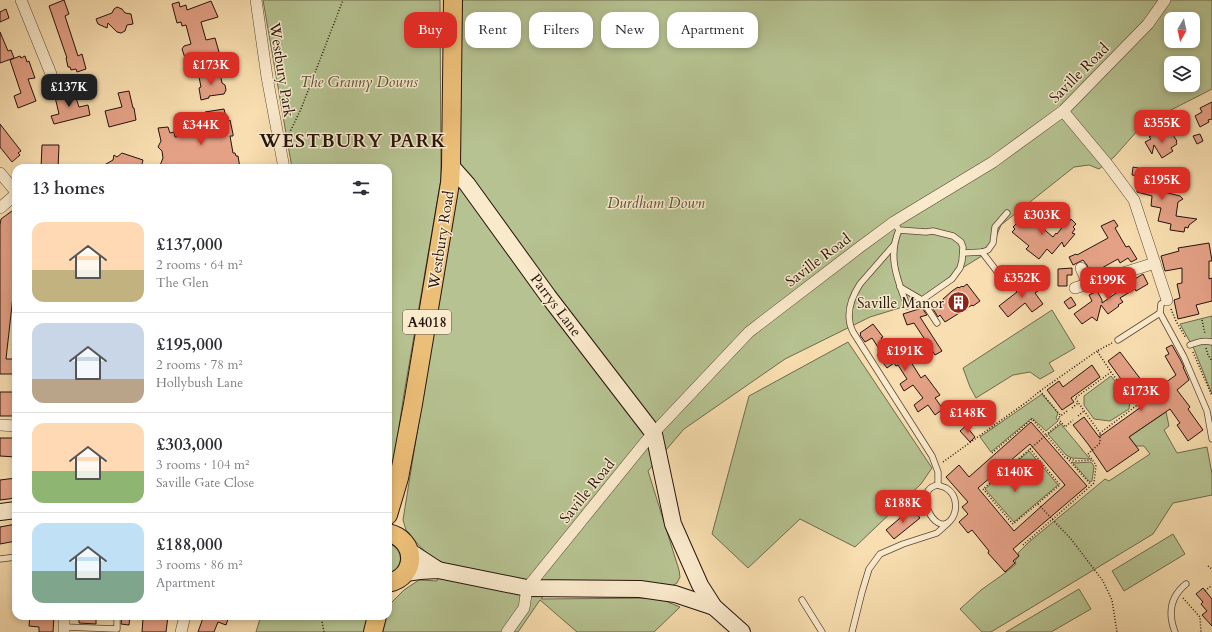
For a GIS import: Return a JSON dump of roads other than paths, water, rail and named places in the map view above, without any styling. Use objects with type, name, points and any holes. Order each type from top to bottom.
[{"type":"main road","name":"Westbury Road","points":[[392,527],[399,478],[456,178],[453,0]]},
{"type":"main road","name":"Parrys Lane","points":[[456,178],[557,307],[649,433],[673,524],[700,585],[714,607],[742,632]]},
{"type":"main road","name":"Westbury Road","points":[[392,502],[399,478]]},
{"type":"main road","points":[[0,512],[12,510]]},
{"type":"main road","name":"A4018","points":[[392,534],[401,538],[409,551]]},
{"type":"main road","name":"Parrys Lane","points":[[409,551],[438,570]]},
{"type":"main road","points":[[392,582],[397,580],[405,573],[410,562],[409,551]]},
{"type":"main road","name":"Parrys Lane","points":[[405,573],[438,570],[527,588],[640,590],[675,594],[714,607]]},
{"type":"main road","points":[[369,632],[370,620]]},
{"type":"main road","points":[[373,632],[376,620]]},
{"type":"street","points":[[21,0],[51,74]]},
{"type":"street","name":"Westbury Park","points":[[256,0],[267,77],[283,164]]},
{"type":"street","name":"Saville Road","points":[[527,588],[649,433],[749,332],[860,247],[897,226],[992,162],[1063,111],[1148,24],[1165,0]]},
{"type":"street","points":[[1063,111],[1108,165],[1134,200],[1167,300]]},
{"type":"street","points":[[0,173],[12,188]]},
{"type":"street","points":[[0,208],[12,197]]},
{"type":"street","points":[[1075,288],[1155,263]]},
{"type":"street","points":[[1081,268],[1088,284]]},
{"type":"street","points":[[0,426],[12,426]]},
{"type":"street","points":[[507,632],[524,608],[527,588]]},
{"type":"street","points":[[181,632],[184,620]]},
{"type":"lane","points":[[963,252],[982,252],[988,250],[993,243],[995,227],[1007,213]]},
{"type":"lane","points":[[897,226],[926,232],[933,231],[953,236],[961,242],[963,252],[962,270],[922,300],[907,306],[895,268],[893,256],[894,245],[897,226]]},
{"type":"lane","points":[[894,245],[856,290],[851,305],[849,319],[850,325],[932,456],[938,472],[938,485]]},
{"type":"lane","points":[[982,252],[999,274]]},
{"type":"lane","points":[[900,287],[922,300],[937,324]]},
{"type":"lane","points":[[1167,300],[1161,304],[1160,313],[1194,379],[1207,411],[1212,439]]},
{"type":"lane","points":[[1118,340],[1160,313]]},
{"type":"lane","points":[[1190,345],[1209,341]]},
{"type":"lane","points":[[852,632],[869,569],[880,554],[903,544],[937,533],[947,524],[953,516],[955,512],[955,501],[952,493],[946,488],[938,485],[933,486],[928,489],[926,494],[928,511],[938,524],[947,524]]},
{"type":"lane","points":[[0,559],[12,558]]},
{"type":"lane","points":[[1175,632],[1170,619],[1170,612],[1178,592],[1186,584]]},
{"type":"lane","points":[[802,600],[822,632]]},
{"type":"lane","points":[[64,625],[116,629],[117,620]]},
{"type":"place","name":"Saville Manor","points":[[959,303]]},
{"type":"district","name":"WESTBURY PARK","points":[[353,141]]},
{"type":"park label","name":"The Granny Downs","points":[[359,82]]},
{"type":"park label","name":"Durdham Down","points":[[656,203]]}]
